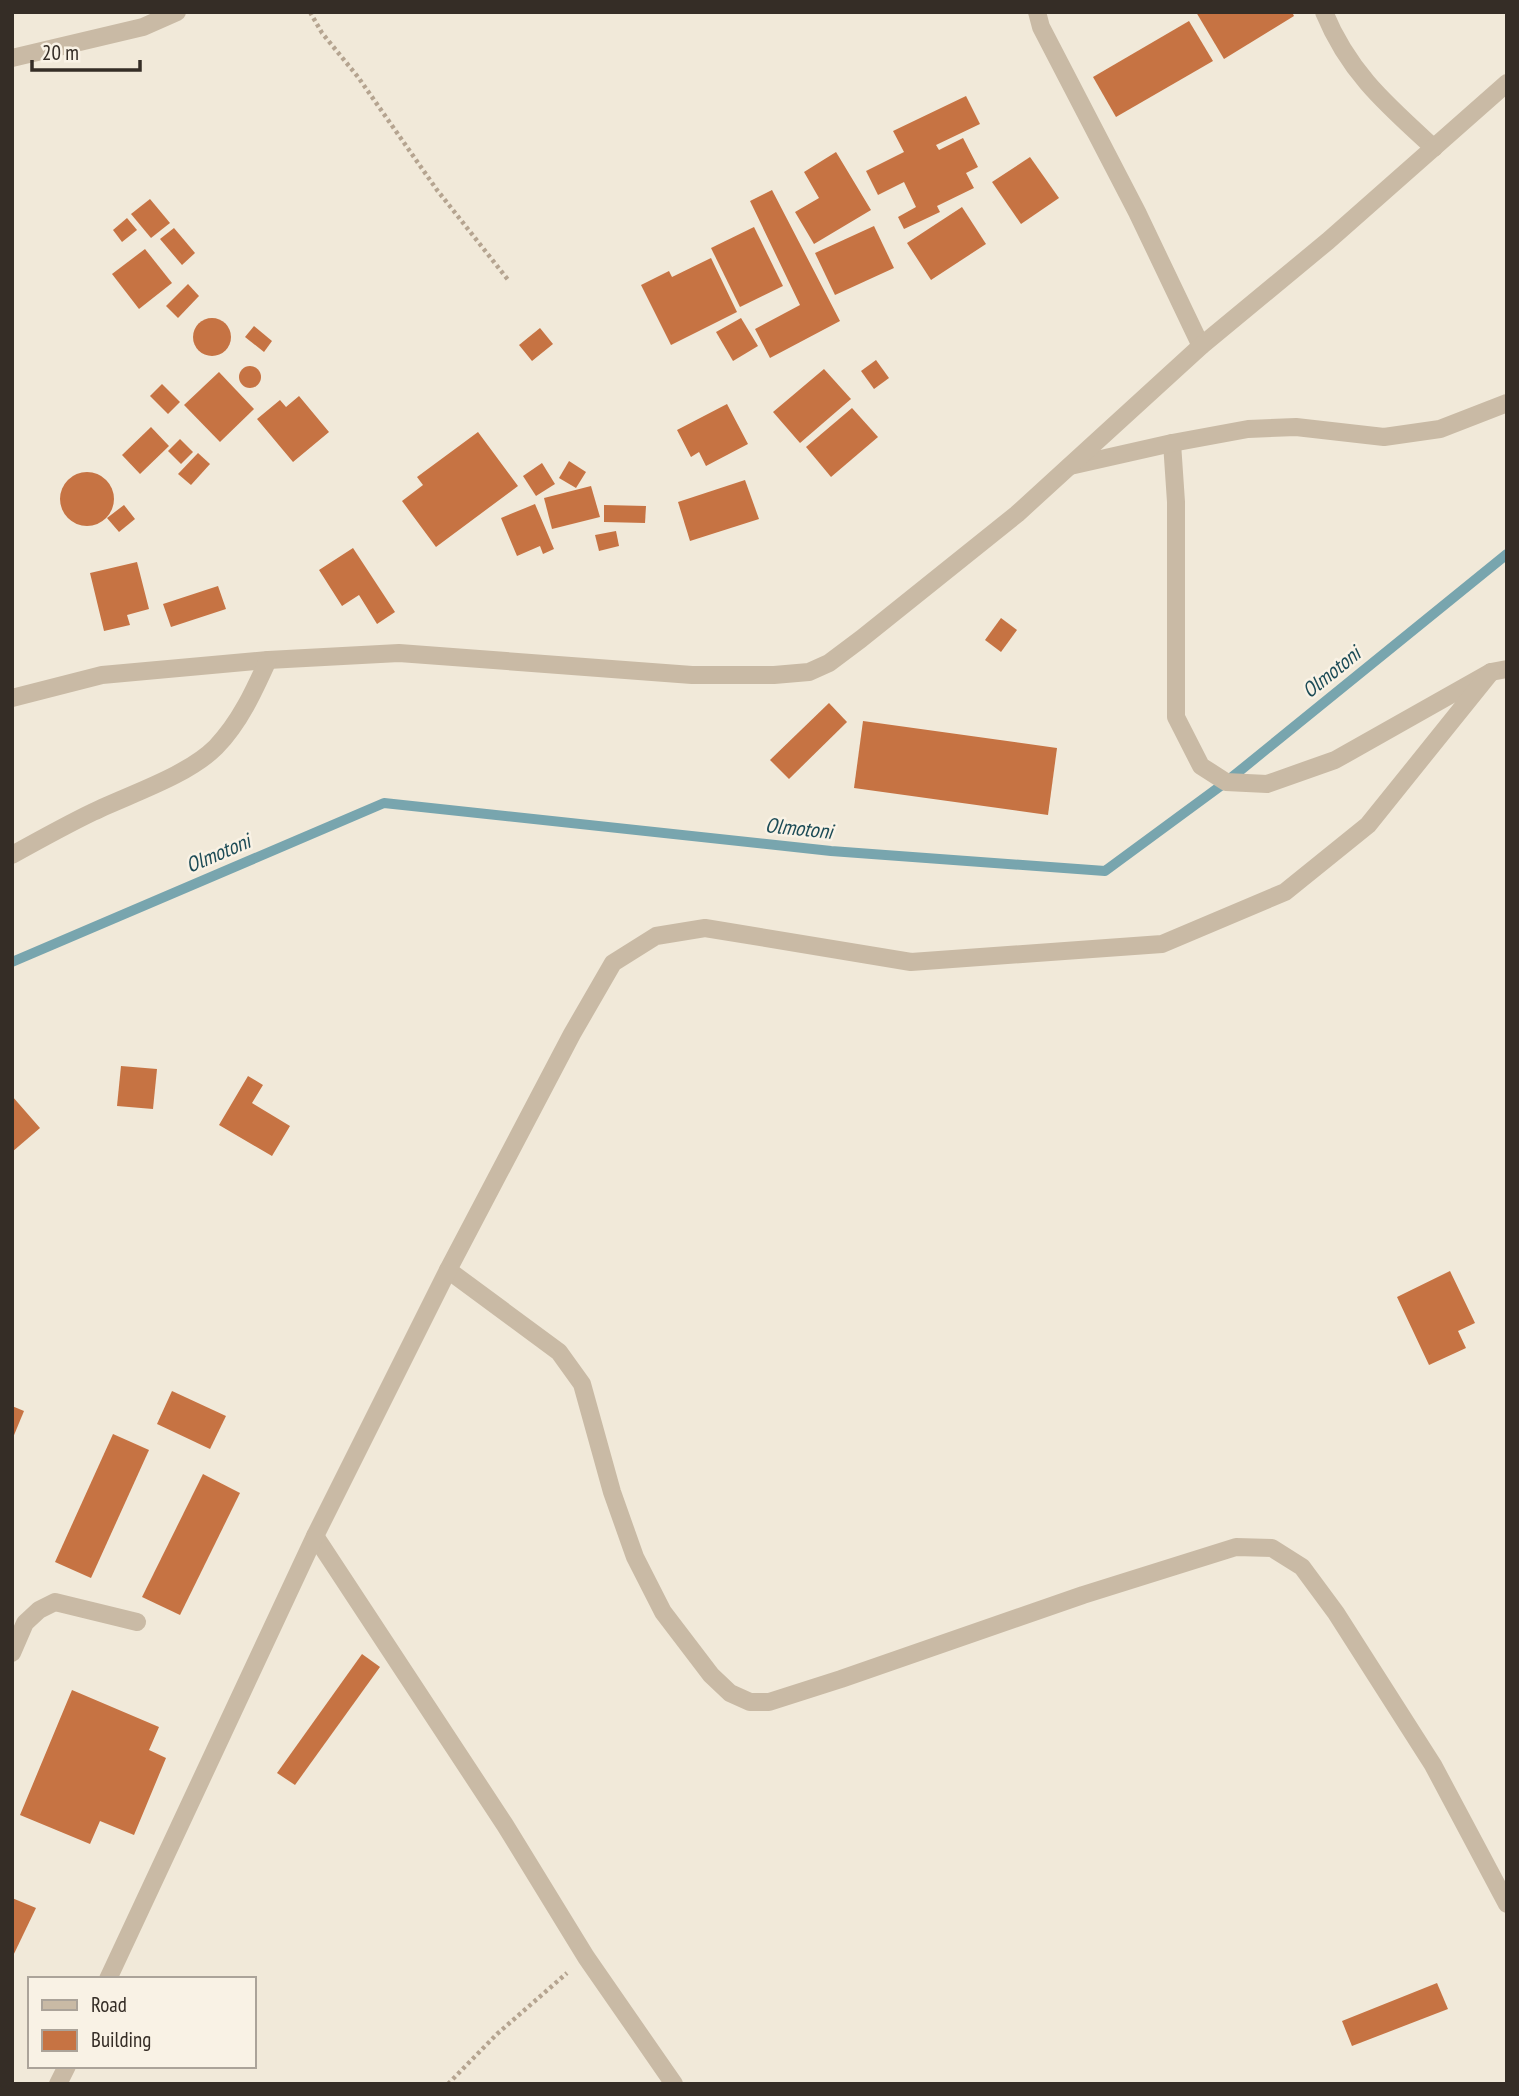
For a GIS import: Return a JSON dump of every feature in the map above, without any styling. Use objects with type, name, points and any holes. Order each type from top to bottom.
[{"type":"street","points":[[12,58],[143,27],[177,12]]},
{"type":"street","points":[[1037,12],[1041,27],[1137,212],[1200,346]]},
{"type":"street","points":[[1324,12],[1334,36],[1355,69],[1379,98],[1434,148]]},
{"type":"street","points":[[12,698],[102,676],[268,660],[399,653],[692,675],[774,675],[809,672],[829,663],[861,639],[1017,514],[1200,346],[1328,241],[1507,83]]},
{"type":"street","points":[[1067,467],[1248,429],[1296,427],[1384,437],[1440,429],[1507,403]]},
{"type":"street","points":[[1172,443],[1176,514],[1176,717],[1201,766],[1226,782],[1267,784],[1335,760],[1499,670]]},
{"type":"street","points":[[12,855],[91,813],[187,769],[214,749],[233,727],[268,660]]},
{"type":"street","points":[[109,1977],[315,1536],[447,1270],[572,1034],[613,963],[656,936],[705,928],[911,962],[1162,944],[1285,892],[1368,825],[1499,670]]},
{"type":"street","points":[[447,1270],[559,1352],[582,1384],[612,1492],[635,1557],[663,1612],[711,1675],[730,1693],[750,1702],[769,1702],[1083,1595],[1223,1551],[1236,1548],[1272,1548],[1302,1567],[1336,1613],[1433,1765],[1507,1904]]},
{"type":"street","points":[[315,1536],[505,1825],[586,1957],[674,2084]]},
{"type":"street","points":[[12,1653],[25,1623],[39,1610],[55,1602],[137,1622]]},
{"type":"street","points":[[58,2084],[66,2068]]},
{"type":"path","points":[[310,12],[437,190],[509,281]]},
{"type":"path","points":[[447,2084],[497,2034],[586,1957]]},
{"type":"building","points":[[1196,12],[1292,12],[1294,16],[1224,59]]},
{"type":"building","points":[[1189,21],[1213,61],[1116,117],[1093,77]]},
{"type":"building","points":[[966,96],[980,124],[936,145],[939,150],[963,138],[978,167],[966,173],[974,188],[937,206],[940,212],[904,229],[898,217],[916,207],[904,182],[878,195],[866,171],[904,152],[893,131]]},
{"type":"building","points":[[836,152],[871,210],[814,244],[795,212],[819,198],[804,172]]},
{"type":"building","points":[[1030,157],[1059,198],[1021,224],[992,182]]},
{"type":"building","points":[[772,190],[840,321],[770,358],[755,329],[800,305],[750,201]]},
{"type":"building","points":[[150,199],[170,223],[151,238],[131,214]]},
{"type":"building","points":[[962,207],[986,244],[931,280],[907,243]]},
{"type":"building","points":[[127,218],[137,230],[122,242],[113,230]]},
{"type":"building","points":[[874,226],[894,268],[835,295],[815,253]]},
{"type":"building","points":[[754,227],[783,286],[740,307],[711,248]]},
{"type":"building","points":[[174,228],[195,253],[182,265],[160,239]]},
{"type":"building","points":[[145,249],[172,283],[139,309],[112,274]]},
{"type":"building","points":[[711,258],[737,312],[671,345],[641,285],[669,271],[672,277]]},
{"type":"building","points":[[188,284],[199,296],[178,318],[166,306]]},
{"type":"building","points":[[212,318],[226,323],[231,337],[226,351],[212,356],[198,351],[193,337],[198,323]]},
{"type":"building","points":[[741,318],[758,346],[733,361],[716,332]]},
{"type":"building","points":[[254,326],[272,341],[264,352],[245,337]]},
{"type":"building","points":[[540,328],[553,344],[532,361],[519,345]]},
{"type":"building","points":[[876,360],[889,378],[874,389],[861,371]]},
{"type":"building","points":[[250,366],[258,369],[261,377],[258,385],[250,388],[242,385],[239,377],[242,369]]},
{"type":"building","points":[[824,369],[851,399],[800,443],[773,412]]},
{"type":"building","points":[[219,372],[254,409],[220,442],[184,405]]},
{"type":"building","points":[[162,384],[180,402],[168,414],[150,396]]},
{"type":"building","points":[[299,396],[329,432],[293,462],[257,419],[280,400],[286,407]]},
{"type":"building","points":[[727,404],[748,444],[706,466],[699,452],[691,457],[677,430]]},
{"type":"building","points":[[852,408],[878,437],[831,477],[806,447]]},
{"type":"building","points":[[151,427],[169,446],[140,474],[122,455]]},
{"type":"building","points":[[478,432],[518,486],[436,547],[402,501],[423,485],[417,477]]},
{"type":"building","points":[[180,439],[193,452],[181,464],[168,451]]},
{"type":"building","points":[[198,453],[210,464],[191,485],[178,474]]},
{"type":"building","points":[[569,461],[586,472],[576,488],[559,478]]},
{"type":"building","points":[[542,463],[555,484],[536,496],[523,476]]},
{"type":"building","points":[[87,472],[106,480],[114,499],[106,518],[87,526],[68,518],[60,499],[68,480]]},
{"type":"building","points":[[745,480],[759,519],[690,541],[678,502]]},
{"type":"building","points":[[591,486],[600,517],[552,529],[544,498]]},
{"type":"building","points":[[535,504],[554,549],[543,554],[540,546],[517,556],[501,518]]},
{"type":"building","points":[[124,505],[135,519],[119,532],[107,518]]},
{"type":"building","points":[[604,505],[646,506],[645,523],[604,522]]},
{"type":"building","points":[[616,531],[619,546],[599,551],[595,535]]},
{"type":"building","points":[[353,548],[395,612],[377,624],[359,595],[342,606],[319,570]]},
{"type":"building","points":[[137,562],[149,609],[127,615],[130,625],[104,631],[90,573]]},
{"type":"building","points":[[218,586],[226,609],[171,627],[163,604]]},
{"type":"building","points":[[1001,618],[1017,630],[1001,652],[985,640]]},
{"type":"building","points":[[829,703],[847,722],[789,779],[770,760]]},
{"type":"building","points":[[863,721],[1057,748],[1048,815],[854,788]]},
{"type":"building","points":[[121,1066],[157,1069],[153,1109],[117,1106]]},
{"type":"building","points":[[248,1076],[263,1085],[252,1103],[290,1126],[272,1156],[219,1125]]},
{"type":"building","points":[[12,1096],[40,1128],[12,1152]]},
{"type":"building","points":[[1450,1271],[1475,1323],[1458,1331],[1466,1348],[1429,1365],[1397,1297]]},
{"type":"building","points":[[172,1391],[226,1416],[210,1449],[157,1424]]},
{"type":"building","points":[[12,1406],[24,1411],[12,1440]]},
{"type":"building","points":[[113,1434],[149,1450],[91,1578],[55,1562]]},
{"type":"building","points":[[203,1474],[240,1493],[180,1615],[142,1597]]},
{"type":"building","points":[[362,1654],[380,1667],[295,1785],[277,1773]]},
{"type":"building","points":[[72,1690],[159,1727],[149,1750],[166,1758],[134,1835],[100,1821],[90,1844],[20,1815]]},
{"type":"building","points":[[12,1898],[36,1908],[12,1958]]},
{"type":"building","points":[[1437,1983],[1448,2009],[1352,2046],[1342,2021]]},
{"type":"waterway","name":"Olmotoni","points":[[12,962],[384,803],[831,851],[1105,871],[1226,782],[1507,554]]}]
